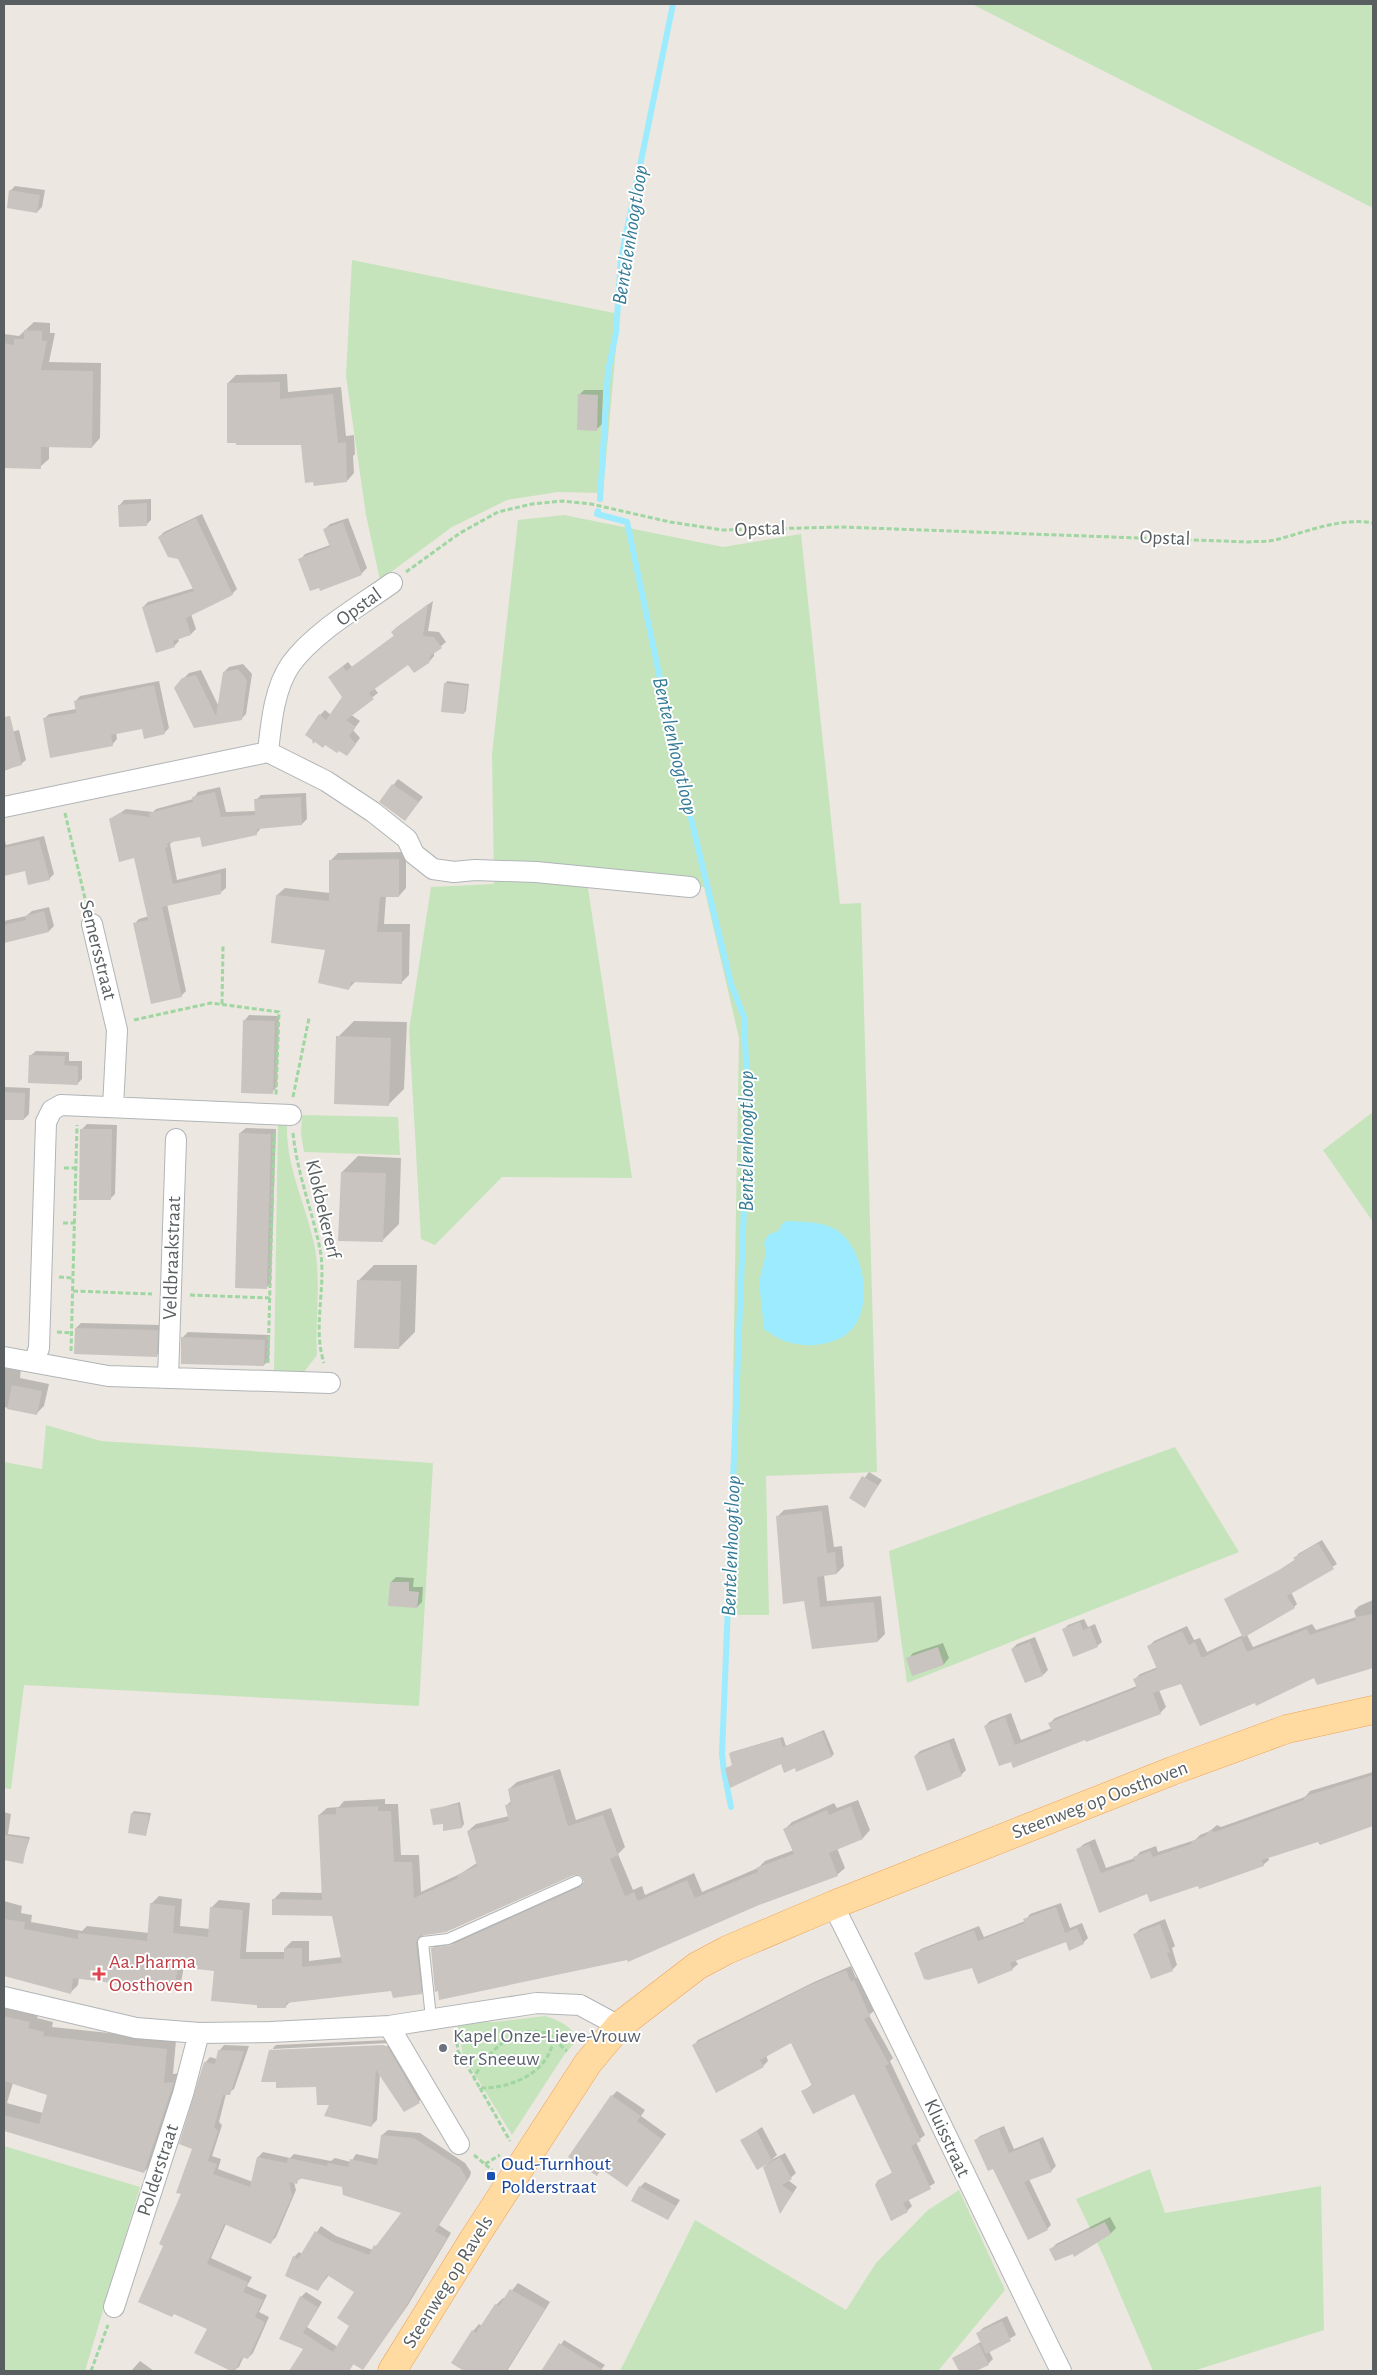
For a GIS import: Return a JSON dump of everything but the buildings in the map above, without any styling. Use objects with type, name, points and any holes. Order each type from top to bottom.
[{"type":"main road","name":"Steenweg op Oosthoven","points":[[832,1905],[1172,1771],[1287,1729],[1373,1710]]},
{"type":"main road","name":"Steenweg op Ravels","points":[[392,2371],[588,2063],[619,2026],[697,1966],[727,1950],[832,1905]]},
{"type":"street","name":"Opstal","points":[[268,752],[278,693],[290,665],[312,642],[392,583]]},
{"type":"street","points":[[4,807],[268,752],[326,781],[373,812],[407,839],[414,854],[433,868],[454,872],[475,870],[536,872],[690,886]]},
{"type":"street","name":"Semersstraat","points":[[92,924],[117,1030],[113,1107]]},
{"type":"street","points":[[34,1362],[39,1348],[46,1122],[52,1110],[61,1105],[283,1114]]},
{"type":"street","name":"Veldbraakstraat","points":[[168,1378],[176,1139]]},
{"type":"street","points":[[4,1357],[108,1376],[330,1383]]},
{"type":"street","name":"Kluisstraat","points":[[832,1905],[913,2064],[972,2190],[1061,2371]]},
{"type":"street","points":[[4,1997],[136,2028],[199,2033],[272,2032],[389,2026],[536,2003],[580,2005],[619,2026]]},
{"type":"street","points":[[389,2026],[459,2144]]},
{"type":"street","name":"Polderstraat","points":[[114,2307],[183,2094],[199,2033]]},
{"type":"lane","points":[[431,2018],[423,1942],[448,1939],[577,1880]]},
{"type":"path","name":"Opstal","points":[[392,583],[460,533],[498,512],[532,504],[563,501],[591,504],[670,522],[723,530],[841,527],[1248,542],[1273,540],[1337,524],[1364,521],[1373,523]]},
{"type":"path","name":"Semersstraat","points":[[60,795],[92,924]]},
{"type":"path","points":[[222,1004],[223,946]]},
{"type":"path","points":[[134,1020],[211,1002],[279,1012],[283,1114],[267,1381]]},
{"type":"path","name":"Klokbekererf","points":[[309,1018],[294,1090],[283,1114],[320,1249],[322,1357],[330,1383]]},
{"type":"path","points":[[71,1369],[78,1106]]},
{"type":"path","points":[[454,2027],[458,2051],[508,2136],[511,2142],[508,2147]]},
{"type":"path","points":[[474,2078],[490,2053],[509,2039],[535,2032],[545,2033],[567,2051]]},
{"type":"path","points":[[480,2088],[502,2087],[518,2081],[544,2060],[553,2045],[554,2039]]},
{"type":"path","points":[[459,2144],[510,2183]]},
{"type":"path","points":[[485,2164],[505,2152]]},
{"type":"path","points":[[91,2371],[114,2307]]},
{"type":"green space","points":[[972,4],[1373,4],[1373,208]]},
{"type":"green space","points":[[352,260],[619,314],[603,493],[558,492],[507,500],[452,527],[380,580],[366,515],[346,376]]},
{"type":"green space","points":[[564,515],[723,547],[801,534],[840,904],[861,903],[877,1472],[766,1476],[769,1615],[729,1615],[739,1038],[704,887],[587,882],[632,1178],[502,1177],[435,1245],[421,1239],[409,1030],[431,887],[494,884],[492,754],[518,520]]},
{"type":"green space","points":[[1373,1112],[1373,1222],[1323,1150]]},
{"type":"green space","points":[[302,1115],[398,1117],[400,1155],[304,1152],[301,1133]]},
{"type":"green space","points":[[278,1124],[287,1126],[293,1172],[317,1261],[317,1355],[304,1372],[274,1371]]},
{"type":"green space","points":[[46,1425],[101,1441],[433,1463],[419,1706],[24,1685],[11,1789],[4,1788],[4,1462],[42,1469]]},
{"type":"green space","points":[[1175,1447],[1239,1552],[907,1683],[889,1551]]},
{"type":"green space","points":[[545,2016],[570,2028],[575,2037],[574,2042],[512,2135],[463,2055],[457,2023],[495,2022]]},
{"type":"green space","points":[[4,2146],[140,2187],[85,2371],[4,2371]]},
{"type":"green space","points":[[1150,2169],[1165,2213],[1321,2186],[1324,2330],[1193,2371],[1153,2371],[1104,2257],[1076,2199]]},
{"type":"green space","points":[[959,2190],[1005,2290],[938,2371],[620,2371],[695,2220],[846,2310],[876,2263],[928,2210]]},
{"type":"water","points":[[786,1221],[817,1223],[835,1229],[845,1237],[853,1248],[859,1262],[863,1277],[864,1293],[862,1308],[858,1321],[850,1331],[837,1340],[812,1345],[795,1344],[782,1340],[764,1329],[759,1282],[766,1253],[764,1243],[768,1235],[780,1230],[781,1225]]},
{"type":"waterway","name":"Bentelenhoogtloop","points":[[600,499],[608,371],[616,333],[621,259],[673,4]]},
{"type":"waterway","name":"Bentelenhoogtloop","points":[[598,511],[597,514],[627,522],[679,769],[731,984],[744,1017],[749,1129],[744,1207],[722,1754],[731,1807]]},
{"type":"place","name":"Aa.Pharma Oosthoven","points":[[99,1974]]},
{"type":"place","name":"Kapel Onze-Lieve-Vrouw ter Sneeuw","points":[[443,2048]]},
{"type":"place","name":"Oud-Turnhout Polderstraat","points":[[491,2176]]}]
